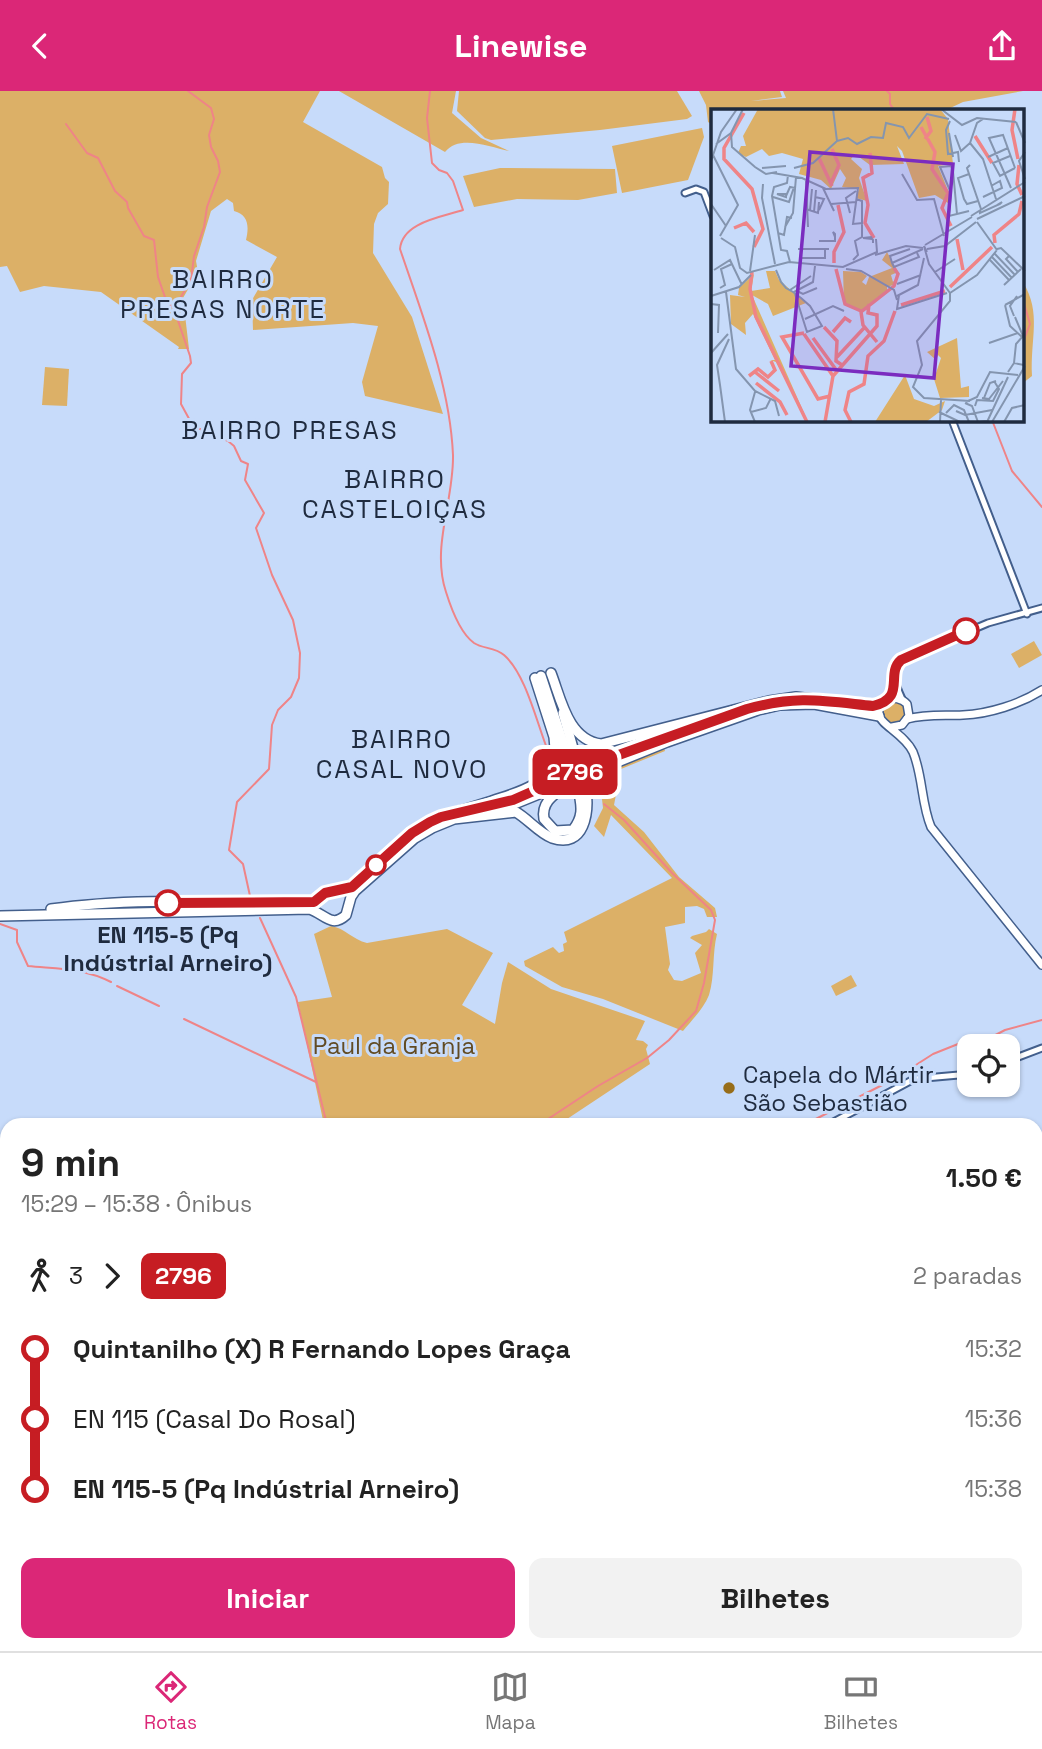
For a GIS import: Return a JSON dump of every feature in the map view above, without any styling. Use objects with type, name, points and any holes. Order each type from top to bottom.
[{"type":"highway","points":[[543,676],[561,700],[573,727],[582,737],[592,743],[601,744],[738,708],[796,697],[873,706],[881,704]]},
{"type":"highway","points":[[480,815],[516,812],[551,838],[568,838],[583,827],[587,816],[582,792],[543,676]]},
{"type":"highway","points":[[0,910],[51,909],[83,904],[307,904],[331,891],[352,887],[412,833],[441,817],[536,784],[550,774],[556,760],[543,676]]},
{"type":"highway","points":[[441,817],[513,800],[602,761],[747,709],[768,703],[814,699]]},
{"type":"highway","points":[[561,700],[571,757]]},
{"type":"highway","points":[[348,903],[355,891],[415,838],[432,828],[514,805],[667,742],[780,705],[814,703],[879,716]]},
{"type":"highway","points":[[535,773],[553,776],[738,708]]},
{"type":"highway","points":[[582,792],[582,814],[573,830],[555,831],[547,825],[542,813],[546,802],[564,787],[594,771]]},
{"type":"highway","points":[[0,916],[26,919],[182,916],[309,909],[330,921],[342,919],[348,909],[346,898],[337,891]]},
{"type":"highway","points":[[321,897],[318,908],[321,914]]},
{"type":"main road","points":[[892,727],[922,715],[967,715],[1000,708],[1042,690]]},
{"type":"main road","points":[[908,743],[879,716],[881,704],[890,697],[902,699],[909,708],[922,715]]},
{"type":"main road","points":[[909,708],[906,720],[908,743],[917,763],[925,812],[932,827],[1042,965]]},
{"type":"street","points":[[685,193],[696,189],[704,192],[711,211]]},
{"type":"street","points":[[953,422],[1027,614]]},
{"type":"street","points":[[902,699],[894,672],[896,664],[901,660],[988,623],[1042,608]]},
{"type":"street","points":[[890,697],[896,683]]},
{"type":"street","points":[[1020,1056],[1042,1048]]},
{"type":"street","points":[[841,1118],[914,1079],[957,1075]]},
{"type":"green space","points":[[0,91],[320,91],[303,122],[382,167],[389,182],[388,204],[378,213],[374,224],[373,253],[412,317],[443,414],[365,396],[362,382],[378,326],[353,323],[253,330],[252,300],[277,257],[246,240],[245,219],[234,211],[233,203],[227,199],[211,211],[196,261],[198,272],[183,298],[189,349],[178,349],[179,347],[101,292],[44,286],[20,292],[7,266],[0,267]]},
{"type":"green space","points":[[339,91],[456,91],[452,113],[481,138],[509,151],[466,143],[451,147],[445,152]]},
{"type":"green space","points":[[459,91],[677,91],[692,116],[687,119],[600,130],[491,140],[485,138],[457,111]]},
{"type":"green space","points":[[699,91],[780,91],[782,97],[751,101],[786,98],[783,91],[1023,91],[963,102],[948,109],[711,109],[711,124],[708,122],[706,105]]},
{"type":"green space","points":[[702,128],[704,137],[688,180],[622,193],[612,146]]},
{"type":"green space","points":[[500,168],[615,169],[617,193],[578,200],[517,199],[474,207],[463,176]]},
{"type":"green space","points":[[1024,284],[1034,316],[1032,376],[1024,382]]},
{"type":"green space","points":[[45,367],[69,369],[67,406],[42,405]]},
{"type":"green space","points":[[1034,641],[1042,655],[1019,668],[1011,654]]},
{"type":"green space","points":[[894,701],[902,704],[905,712],[902,720],[894,723],[886,720],[883,712],[886,704]]},
{"type":"green space","points":[[664,748],[665,751],[621,769],[614,805],[644,832],[679,877],[715,908],[717,917],[707,917],[704,909],[697,906],[685,907],[685,923],[665,927],[670,964],[668,970],[674,980],[682,981],[701,973],[695,953],[702,945],[690,938],[709,929],[717,934],[709,995],[683,1031],[603,999],[562,987],[525,966],[524,961],[553,947],[559,953],[564,951],[563,944],[567,942],[564,932],[672,878],[611,815],[604,837],[594,826],[603,808],[601,790],[611,769]]},
{"type":"green space","name":"Paul da Granja","points":[[331,926],[367,943],[447,929],[493,953],[462,1005],[495,1024],[508,962],[551,989],[645,1021],[636,1040],[648,1045],[646,1049],[650,1064],[569,1118],[323,1118],[298,1002],[332,997],[314,934]]},
{"type":"green space","points":[[851,975],[857,986],[836,996],[831,986]]},
{"type":"waterway","points":[[175,307],[191,280],[194,256],[204,227],[207,207],[220,172],[209,135],[214,119],[211,108],[188,91]]},
{"type":"waterway","points":[[430,91],[427,118],[432,163],[447,173],[453,181],[463,210],[434,218],[415,227],[402,240],[400,249],[434,350],[451,429],[452,472],[442,541],[442,575],[446,592],[464,633],[474,643],[504,655],[519,674],[548,751]]},
{"type":"waterway","points":[[887,91],[893,109]]},
{"type":"waterway","points":[[66,124],[87,153],[98,158],[115,191],[127,202],[144,236],[154,240],[158,277],[166,300],[174,309],[190,356],[191,363],[182,374],[181,404],[193,426],[228,441],[234,446],[241,461],[248,464],[245,480],[264,513],[256,528],[272,575],[293,620],[300,653],[299,678],[291,697],[278,710],[272,725],[269,769],[237,802],[229,850],[243,864],[250,896]]},
{"type":"waterway","points":[[1024,303],[1030,324],[1024,339]]},
{"type":"waterway","points":[[993,422],[1012,471],[1042,507]]},
{"type":"waterway","points":[[550,1118],[647,1058],[669,1040],[696,1011],[704,983],[715,920],[711,910],[672,873],[624,820],[604,804]]},
{"type":"waterway","points":[[260,918],[296,997],[325,1118]]},
{"type":"waterway","points":[[0,924],[17,930],[17,942],[28,966],[81,972],[111,982]]},
{"type":"waterway","points":[[117,986],[159,1006]]},
{"type":"waterway","points":[[184,1019],[316,1082]]},
{"type":"waterway","points":[[818,1118],[894,1079],[933,1054],[963,1042],[984,1041],[1005,1030],[1042,1020]]},
{"type":"bus line","name":"2796","points":[[168,903],[314,902],[325,893],[352,887],[412,833],[441,817],[513,800],[602,761],[747,709],[768,703],[814,699],[873,706],[881,704],[893,692],[896,664],[966,631]]},
{"type":"place","name":"EN 115-5 (Pq Indústrial Arneiro)","points":[[168,903]]},
{"type":"place","name":"Capela do Mártir São Sebastião","points":[[729,1088]]},
{"type":"district","name":"BAIRRO PRESAS NORTE","points":[[223,294]]},
{"type":"district","name":"BAIRRO PRESAS","points":[[290,430]]},
{"type":"district","name":"BAIRRO CASTELOIÇAS","points":[[395,494]]},
{"type":"district","name":"BAIRRO CASAL NOVO","points":[[402,754]]}]
